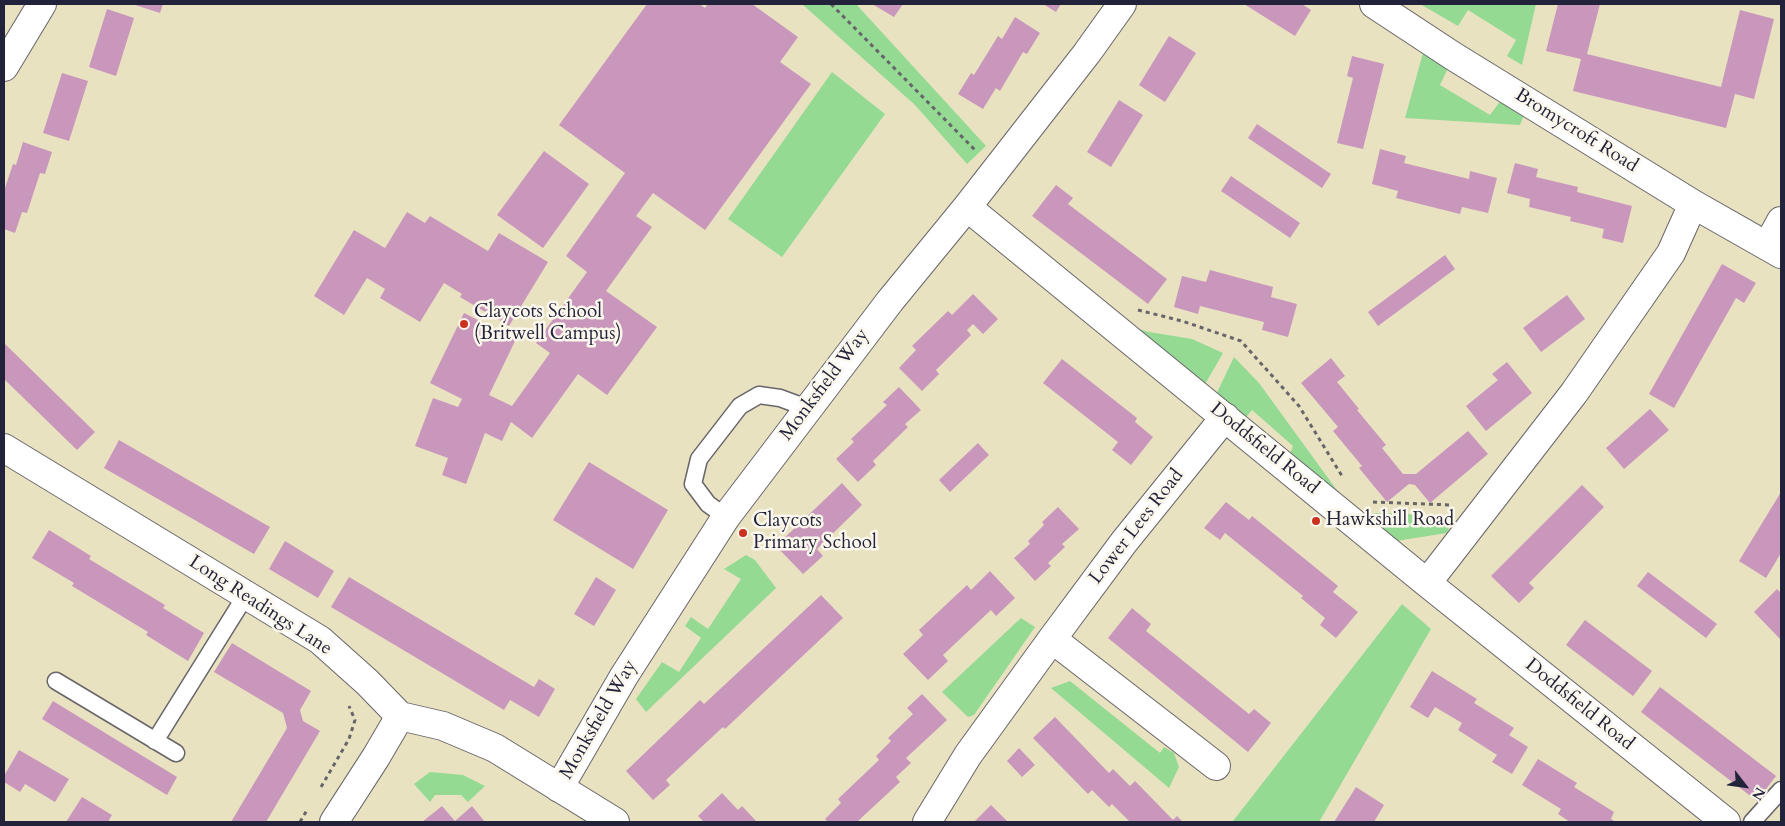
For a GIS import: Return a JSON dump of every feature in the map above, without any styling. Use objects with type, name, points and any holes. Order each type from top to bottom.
[{"type":"street","points":[[4,67],[42,4]]},
{"type":"street","name":"Monksfield Way","points":[[559,788],[624,676],[726,517],[890,301],[968,207],[1087,54],[1122,4]]},
{"type":"street","name":"Bromycroft Road","points":[[1374,4],[1453,56],[1693,204],[1774,250]]},
{"type":"street","points":[[1427,583],[1574,393],[1671,253],[1693,204]]},
{"type":"street","name":"Doddsfield Road","points":[[968,207],[1427,583],[1726,822]]},
{"type":"street","points":[[1774,250],[1781,221]]},
{"type":"street","name":"Lower Lees Road","points":[[927,822],[968,755],[1052,639],[1124,542],[1225,417]]},
{"type":"street","name":"Long Readings Lane","points":[[4,448],[320,640],[367,682],[400,716]]},
{"type":"street","points":[[1052,639],[1216,766]]},
{"type":"street","points":[[334,822],[376,758],[400,716],[443,726],[495,748],[615,822]]},
{"type":"lane","points":[[726,517],[708,504],[693,484],[699,459],[740,406],[759,395],[780,398],[808,408]]},
{"type":"lane","points":[[155,741],[246,595]]},
{"type":"lane","points":[[56,680],[176,753]]},
{"type":"lane","points":[[1752,822],[1781,790]]},
{"type":"path","points":[[831,4],[996,171]]},
{"type":"path","points":[[836,4],[838,11]]},
{"type":"path","points":[[1138,310],[1182,321],[1242,341],[1298,406],[1344,479]]},
{"type":"path","points":[[1368,502],[1487,506]]},
{"type":"green space","points":[[802,4],[856,4],[986,146],[967,164],[915,105]]},
{"type":"green space","points":[[1420,4],[1536,4],[1522,65],[1507,56],[1516,40],[1468,10],[1458,26]]},
{"type":"green space","points":[[1423,53],[1448,68],[1440,85],[1490,115],[1501,100],[1524,115],[1520,125],[1405,118]]},
{"type":"green space","points":[[832,72],[885,114],[782,257],[728,219]]},
{"type":"green space","points":[[1125,325],[1149,332],[1192,339],[1223,353],[1200,393]]},
{"type":"green space","points":[[1234,357],[1259,383],[1339,493],[1286,465],[1293,446],[1252,410],[1238,427],[1211,405]]},
{"type":"green space","points":[[1372,513],[1402,513],[1452,521],[1447,533],[1396,541],[1368,518]]},
{"type":"green space","points":[[746,555],[755,560],[776,588],[646,712],[636,699],[662,662],[679,672],[701,638],[685,626],[691,617],[708,629],[741,579],[724,569]]},
{"type":"green space","points":[[1402,604],[1431,629],[1319,822],[1233,821]]},
{"type":"green space","points":[[1021,618],[1035,627],[974,715],[968,717],[942,692]]},
{"type":"green space","points":[[1070,681],[1160,753],[1164,747],[1174,753],[1179,767],[1169,788],[1051,688]]},
{"type":"green space","points":[[430,772],[463,775],[485,786],[468,802],[461,795],[435,795],[430,802],[414,784]]},
{"type":"building","points":[[132,4],[163,4],[160,13]]},
{"type":"building","points":[[647,4],[699,4],[705,8],[708,4],[752,4],[798,37],[780,62],[811,84],[705,230],[653,193],[636,216],[652,227],[606,291],[657,327],[607,395],[578,374],[532,438],[511,422],[502,441],[485,433],[466,484],[442,475],[448,458],[415,446],[433,398],[458,407],[462,399],[430,383],[464,313],[516,339],[489,395],[512,406],[550,353],[536,343],[587,272],[566,256],[625,173],[559,125]]},
{"type":"building","points":[[872,4],[903,4],[894,17]]},
{"type":"building","points":[[1043,4],[1061,4],[1056,12]]},
{"type":"building","points":[[1244,4],[1302,4],[1311,10],[1295,36]]},
{"type":"building","points":[[1558,4],[1600,4],[1587,54],[1721,87],[1740,10],[1774,19],[1754,99],[1735,94],[1726,128],[1573,91],[1581,59],[1546,51]]},
{"type":"building","points":[[107,9],[134,18],[116,76],[89,67]]},
{"type":"building","points":[[1015,17],[1040,33],[1027,54],[1023,52],[1000,91],[996,88],[983,109],[958,94],[971,73],[974,75],[998,36],[1002,39]]},
{"type":"building","points":[[1169,36],[1196,53],[1165,102],[1139,85]]},
{"type":"building","points":[[1352,56],[1384,64],[1363,149],[1337,143],[1353,78],[1347,76]]},
{"type":"building","points":[[62,73],[88,81],[69,141],[43,133]]},
{"type":"building","points":[[1119,100],[1143,115],[1111,167],[1087,152]]},
{"type":"building","points":[[1257,124],[1331,174],[1322,188],[1248,138]]},
{"type":"building","points":[[23,142],[52,152],[45,174],[40,173],[27,213],[22,212],[15,233],[4,229],[4,191],[13,164],[16,165]]},
{"type":"building","points":[[1380,149],[1406,156],[1404,163],[1469,179],[1470,171],[1497,178],[1488,213],[1462,207],[1460,214],[1396,198],[1398,191],[1372,184]]},
{"type":"building","points":[[544,151],[589,184],[543,248],[497,215]]},
{"type":"building","points":[[1515,163],[1538,169],[1536,177],[1578,187],[1577,192],[1632,206],[1623,243],[1602,238],[1604,229],[1570,221],[1571,217],[1529,207],[1530,199],[1507,193]]},
{"type":"building","points":[[1231,176],[1300,223],[1290,238],[1221,191]]},
{"type":"building","points":[[1056,185],[1073,198],[1068,204],[1167,279],[1148,304],[1032,216]]},
{"type":"building","points":[[407,212],[425,223],[430,216],[488,251],[499,233],[548,262],[509,326],[460,297],[462,294],[444,283],[420,322],[380,298],[385,289],[367,278],[344,315],[314,296],[354,230],[385,248]]},
{"type":"building","points":[[1445,255],[1455,269],[1378,326],[1368,312]]},
{"type":"building","points":[[1722,264],[1756,283],[1744,303],[1736,298],[1674,408],[1649,394]]},
{"type":"building","points":[[1210,270],[1273,287],[1271,297],[1297,304],[1288,337],[1262,330],[1264,322],[1200,306],[1198,314],[1174,307],[1182,276],[1206,282]]},
{"type":"building","points":[[973,294],[998,319],[983,334],[973,324],[967,330],[971,335],[936,370],[939,374],[922,391],[899,368],[916,350],[912,346],[948,311],[952,315]]},
{"type":"building","points":[[1567,295],[1585,319],[1541,352],[1523,328]]},
{"type":"building","points":[[4,343],[95,432],[77,450],[4,379]]},
{"type":"building","points":[[1331,358],[1345,376],[1337,382],[1386,445],[1382,448],[1403,474],[1416,474],[1468,431],[1488,454],[1430,503],[1415,485],[1409,484],[1387,502],[1359,468],[1362,466],[1333,431],[1338,427],[1301,383]]},
{"type":"building","points":[[1062,359],[1137,418],[1135,422],[1153,437],[1131,465],[1112,450],[1118,442],[1043,383]]},
{"type":"building","points":[[1507,362],[1532,393],[1486,431],[1466,406],[1498,380],[1492,374]]},
{"type":"building","points":[[899,387],[921,410],[905,424],[908,427],[873,461],[876,465],[858,482],[836,459],[854,442],[851,439],[887,405],[883,402]]},
{"type":"building","points":[[1650,409],[1669,430],[1624,469],[1606,448]]},
{"type":"building","points":[[119,440],[270,527],[254,554],[104,468]]},
{"type":"building","points":[[978,443],[989,455],[950,492],[939,480]]},
{"type":"building","points":[[589,462],[668,510],[633,569],[553,520]]},
{"type":"building","points":[[842,483],[862,505],[817,549],[823,556],[803,574],[776,546]]},
{"type":"building","points":[[1582,485],[1604,507],[1529,583],[1534,588],[1519,603],[1491,576]]},
{"type":"building","points":[[1781,492],[1781,553],[1766,578],[1739,561]]},
{"type":"building","points":[[1226,502],[1249,520],[1252,516],[1338,586],[1333,592],[1358,612],[1336,638],[1320,625],[1325,618],[1301,598],[1303,596],[1225,533],[1220,540],[1204,528]]},
{"type":"building","points":[[1058,507],[1079,529],[1062,544],[1065,547],[1048,563],[1051,566],[1035,581],[1014,558],[1030,544],[1028,541],[1044,525],[1042,522]]},
{"type":"building","points":[[49,530],[91,556],[89,559],[165,605],[163,608],[204,633],[188,661],[146,635],[148,632],[72,586],[74,583],[32,558]]},
{"type":"building","points":[[285,541],[334,571],[318,598],[269,569]]},
{"type":"building","points":[[990,571],[1015,598],[996,616],[991,610],[943,655],[948,661],[928,680],[903,654],[923,635],[919,630],[967,585],[971,590]]},
{"type":"building","points":[[1648,572],[1717,624],[1706,638],[1637,586]]},
{"type":"building","points":[[349,577],[534,687],[539,679],[555,689],[539,717],[510,700],[504,710],[331,607]]},
{"type":"building","points":[[596,577],[616,590],[594,626],[574,614]]},
{"type":"building","points":[[1777,589],[1781,593],[1781,640],[1754,612]]},
{"type":"building","points":[[821,595],[843,618],[725,729],[723,727],[666,780],[670,785],[653,800],[626,771],[700,700],[704,704]]},
{"type":"building","points":[[1132,608],[1151,624],[1146,631],[1249,714],[1254,709],[1271,723],[1248,752],[1108,638]]},
{"type":"building","points":[[1585,620],[1652,671],[1633,696],[1566,645]]},
{"type":"building","points":[[232,643],[311,691],[300,710],[303,721],[320,731],[266,822],[231,822],[287,728],[283,713],[214,672]]},
{"type":"building","points":[[1432,671],[1477,699],[1474,703],[1514,728],[1509,735],[1528,747],[1512,774],[1492,762],[1497,755],[1458,730],[1462,723],[1435,707],[1428,718],[1410,707]]},
{"type":"building","points":[[1660,687],[1776,776],[1757,801],[1641,712]]},
{"type":"building","points":[[922,694],[947,720],[906,758],[911,763],[896,777],[900,782],[859,822],[828,822],[825,819],[841,803],[838,799],[879,760],[876,756],[891,741],[888,738],[913,714],[907,708]]},
{"type":"building","points":[[53,701],[177,777],[167,795],[42,719]]},
{"type":"building","points":[[1055,717],[1109,773],[1113,769],[1130,786],[1135,781],[1173,820],[1177,816],[1183,822],[1130,822],[1112,804],[1109,807],[1092,790],[1088,794],[1033,738]]},
{"type":"building","points":[[1019,748],[1035,765],[1022,777],[1007,761]]},
{"type":"building","points":[[19,750],[69,779],[55,802],[25,784],[20,792],[4,782],[4,776]]},
{"type":"building","points":[[1538,759],[1577,783],[1574,787],[1614,812],[1611,819],[1616,822],[1570,822],[1558,814],[1561,809],[1522,785]]},
{"type":"building","points":[[1356,787],[1384,805],[1374,822],[1334,822]]},
{"type":"building","points":[[722,793],[738,810],[742,806],[757,822],[704,822],[698,816]]},
{"type":"building","points":[[82,797],[112,815],[108,822],[66,822]]},
{"type":"building","points":[[991,805],[1008,822],[974,822]]},
{"type":"building","points":[[442,806],[455,821],[472,806],[485,822],[422,822]]},
{"type":"place","name":"Claycots School (Britwell Campus)","points":[[464,324]]},
{"type":"place","name":"Hawkshill Road","points":[[1316,521]]},
{"type":"place","name":"Claycots Primary School","points":[[743,533]]}]
